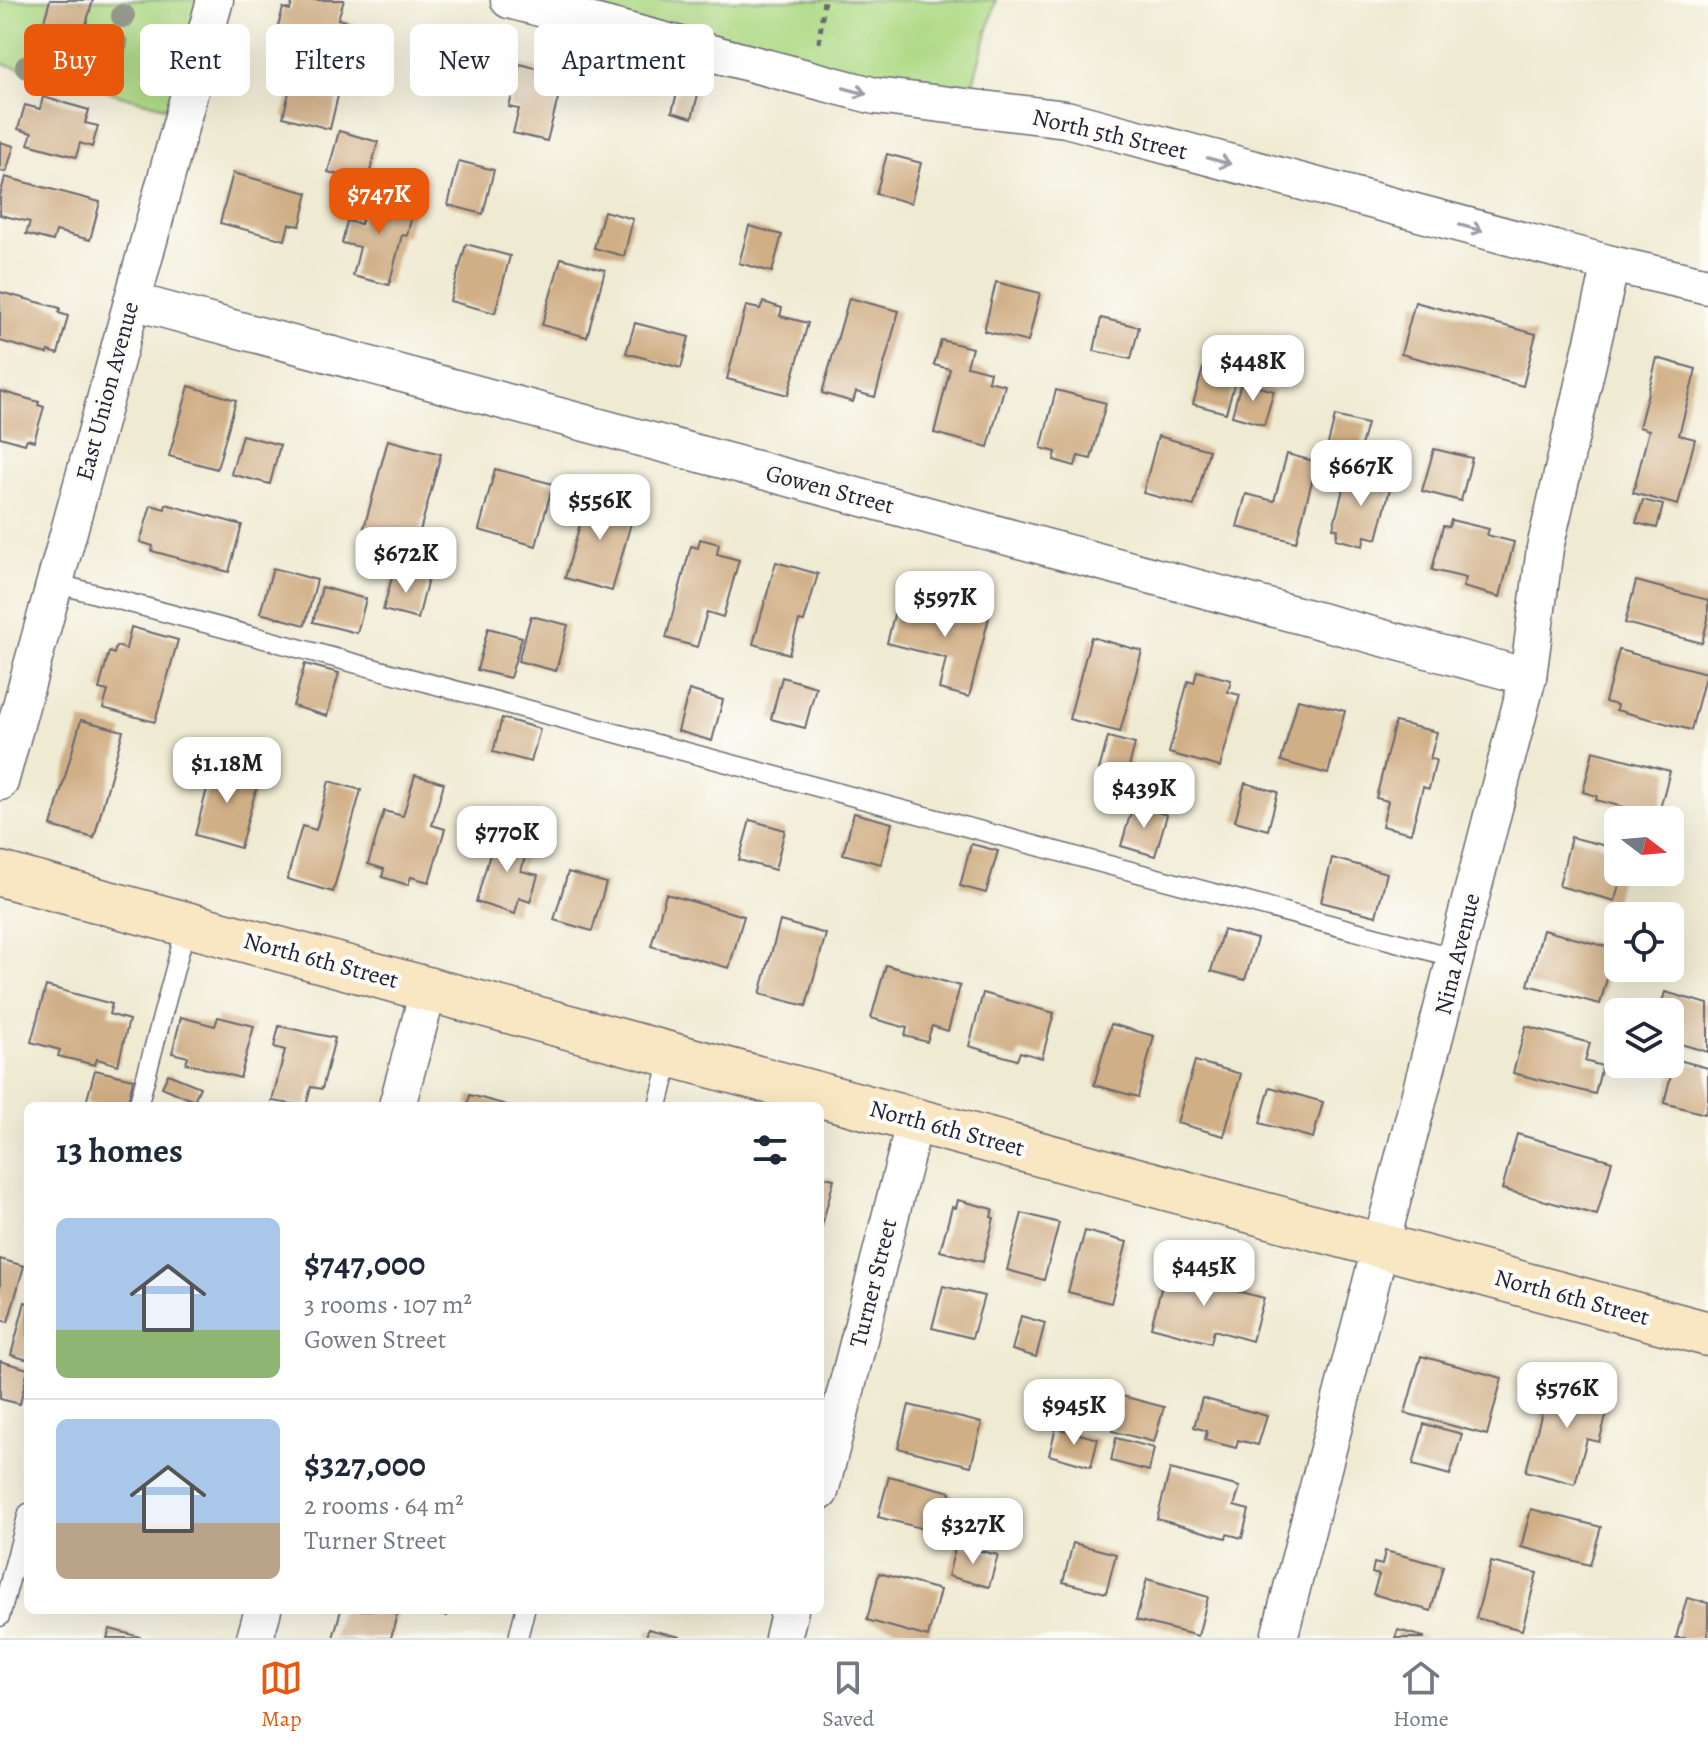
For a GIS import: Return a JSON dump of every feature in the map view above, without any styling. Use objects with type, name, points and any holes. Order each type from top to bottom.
[{"type":"main road","name":"North 6th Street","points":[[0,874],[1708,1334]]},
{"type":"street","name":"East Union Avenue","points":[[0,782],[215,0]]},
{"type":"street","name":"North 5th Street","points":[[509,0],[875,96],[1066,119],[1611,264],[1708,286]]},
{"type":"street","name":"Nina Avenue","points":[[1279,1638],[1528,677],[1545,548],[1611,264]]},
{"type":"street","name":"Gowen Street","points":[[132,301],[1528,677]]},
{"type":"street","points":[[398,1102],[429,988]]},
{"type":"street","name":"Turner Street","points":[[824,1476],[915,1120]]},
{"type":"street","points":[[255,1638],[262,1614]]},
{"type":"street","points":[[783,1638],[789,1614]]},
{"type":"lane","points":[[55,583],[1456,958]]},
{"type":"lane","points":[[139,1102],[187,924]]},
{"type":"lane","points":[[659,1102],[671,1054]]},
{"type":"lane","points":[[0,1617],[24,1528]]},
{"type":"lane","points":[[518,1638],[524,1614]]},
{"type":"path","points":[[819,47],[824,0]]},
{"type":"green space","points":[[0,0],[210,0],[204,24],[140,24],[140,96],[184,96],[180,111],[124,96],[124,24],[24,24],[24,69],[0,63]]},
{"type":"green space","points":[[514,0],[996,0],[965,112],[714,50],[714,24],[611,24]]},
{"type":"building","points":[[50,0],[93,0],[86,24],[43,24]]},
{"type":"building","points":[[293,0],[344,0],[338,19],[356,24],[279,24],[283,8],[290,10]]},
{"type":"building","points":[[520,64],[534,68],[534,96],[559,96],[547,141],[513,133],[519,109],[509,107],[512,96],[518,96]]},
{"type":"building","points":[[288,96],[338,96],[330,129],[283,117]]},
{"type":"building","points":[[676,96],[698,96],[692,118],[672,112]]},
{"type":"building","points":[[43,97],[89,110],[85,123],[98,126],[92,147],[80,143],[76,157],[28,144],[32,133],[18,129],[25,105],[40,109]]},
{"type":"building","points":[[339,131],[378,142],[367,183],[328,172]]},
{"type":"building","points":[[0,142],[14,146],[6,172],[0,171]]},
{"type":"building","points":[[887,154],[921,163],[911,203],[876,194]]},
{"type":"building","points":[[459,161],[494,170],[483,214],[448,205]]},
{"type":"building","points":[[233,173],[308,193],[300,226],[289,224],[285,240],[220,223]]},
{"type":"building","points":[[5,177],[100,202],[90,240],[56,231],[53,241],[26,234],[30,222],[0,215],[0,196]]},
{"type":"building","points":[[369,192],[415,203],[407,236],[402,235],[389,285],[353,276],[360,247],[342,243],[347,221],[361,224]]},
{"type":"building","points":[[604,211],[633,219],[624,256],[594,248]]},
{"type":"building","points":[[749,226],[782,235],[772,272],[739,263]]},
{"type":"building","points":[[466,244],[510,256],[495,313],[450,301]]},
{"type":"building","points":[[561,258],[605,270],[587,337],[542,325]]},
{"type":"building","points":[[996,282],[1040,293],[1028,342],[984,331]]},
{"type":"building","points":[[0,292],[60,308],[59,313],[68,316],[58,354],[48,351],[47,354],[0,341]]},
{"type":"building","points":[[849,298],[899,311],[875,397],[856,392],[853,402],[822,393]]},
{"type":"building","points":[[763,302],[782,308],[780,316],[808,323],[788,395],[727,379],[746,306],[760,309]]},
{"type":"building","points":[[1415,302],[1536,334],[1523,386],[1401,354]]},
{"type":"building","points":[[1101,318],[1139,327],[1131,359],[1094,351]]},
{"type":"building","points":[[635,323],[689,337],[681,368],[626,353]]},
{"type":"building","points":[[941,340],[972,348],[967,366],[990,372],[988,381],[1005,385],[988,447],[934,433],[950,369],[934,365]]},
{"type":"building","points":[[1657,358],[1696,369],[1679,435],[1695,439],[1678,505],[1633,493],[1649,430],[1639,427]]},
{"type":"building","points":[[1203,368],[1236,378],[1226,413],[1193,404]]},
{"type":"building","points":[[1241,382],[1274,391],[1264,425],[1232,416]]},
{"type":"building","points":[[189,386],[236,400],[217,469],[169,456]]},
{"type":"building","points":[[1056,390],[1106,403],[1091,459],[1078,456],[1075,466],[1054,460],[1056,452],[1041,448]]},
{"type":"building","points":[[0,391],[39,402],[38,405],[44,407],[34,441],[27,439],[25,444],[0,437]]},
{"type":"building","points":[[1335,416],[1367,424],[1356,464],[1325,456]]},
{"type":"building","points":[[242,435],[280,445],[270,484],[231,474]]},
{"type":"building","points":[[1158,436],[1209,450],[1194,506],[1143,493]]},
{"type":"building","points":[[388,440],[441,454],[417,542],[364,528]]},
{"type":"building","points":[[1434,449],[1472,458],[1461,501],[1422,491]]},
{"type":"building","points":[[1287,454],[1317,462],[1296,542],[1237,527],[1246,494],[1274,501]]},
{"type":"building","points":[[495,469],[553,484],[536,546],[479,530]]},
{"type":"building","points":[[1348,470],[1392,481],[1377,539],[1365,536],[1363,546],[1336,539],[1338,529],[1333,528]]},
{"type":"building","points":[[589,492],[636,505],[612,591],[565,578]]},
{"type":"building","points":[[1643,500],[1663,505],[1657,528],[1636,523]]},
{"type":"building","points":[[166,504],[242,525],[229,572],[152,551],[153,546],[140,542],[151,505],[165,509]]},
{"type":"building","points":[[1451,520],[1489,529],[1487,535],[1514,542],[1500,597],[1463,587],[1466,578],[1432,570],[1443,526],[1449,527]]},
{"type":"building","points":[[700,539],[719,544],[717,554],[739,560],[723,617],[707,612],[697,647],[666,638],[691,546],[698,548]]},
{"type":"building","points":[[776,562],[818,574],[804,622],[799,621],[789,654],[753,644]]},
{"type":"building","points":[[273,568],[317,580],[305,625],[260,613]]},
{"type":"building","points":[[394,570],[428,579],[418,619],[383,610]]},
{"type":"building","points":[[1636,581],[1708,600],[1708,619],[1702,643],[1625,623]]},
{"type":"building","points":[[322,587],[366,599],[357,633],[313,622]]},
{"type":"building","points":[[959,599],[988,606],[985,616],[989,617],[969,697],[939,689],[946,658],[887,643],[897,603],[935,613],[937,605],[956,610]]},
{"type":"building","points":[[531,616],[568,625],[556,671],[518,661]]},
{"type":"building","points":[[131,627],[178,640],[155,722],[103,708],[108,691],[99,689],[109,652],[114,654],[116,646],[126,649]]},
{"type":"building","points":[[488,628],[522,637],[510,678],[477,670]]},
{"type":"building","points":[[1091,637],[1142,651],[1120,732],[1069,719]]},
{"type":"building","points":[[1619,650],[1706,673],[1691,730],[1616,710],[1617,705],[1605,702]]},
{"type":"building","points":[[305,664],[339,673],[327,716],[293,706]]},
{"type":"building","points":[[1197,671],[1231,680],[1228,692],[1240,695],[1220,767],[1169,753],[1188,681],[1194,683]]},
{"type":"building","points":[[782,677],[816,687],[805,728],[771,719]]},
{"type":"building","points":[[689,690],[723,700],[712,741],[678,731]]},
{"type":"building","points":[[1298,699],[1345,711],[1328,774],[1281,761]]},
{"type":"building","points":[[502,718],[540,729],[531,762],[493,752]]},
{"type":"building","points":[[81,720],[123,731],[94,838],[51,826]]},
{"type":"building","points":[[1395,722],[1437,732],[1430,759],[1436,760],[1429,789],[1423,787],[1411,833],[1382,826],[1388,801],[1376,798]]},
{"type":"building","points":[[1108,737],[1135,744],[1126,778],[1099,770]]},
{"type":"building","points":[[1593,751],[1670,771],[1661,806],[1619,806],[1596,800],[1597,796],[1583,792]]},
{"type":"building","points":[[214,762],[260,775],[240,848],[195,835]]},
{"type":"building","points":[[415,775],[444,783],[432,825],[445,829],[429,882],[411,877],[408,885],[382,877],[384,869],[368,864],[384,811],[403,816]]},
{"type":"building","points":[[329,781],[361,790],[333,892],[287,879],[302,826],[316,830]]},
{"type":"building","points":[[1245,783],[1278,792],[1268,830],[1235,821]]},
{"type":"building","points":[[1133,805],[1167,815],[1155,856],[1121,846]]},
{"type":"building","points":[[854,813],[892,823],[881,864],[843,854]]},
{"type":"building","points":[[750,820],[785,830],[775,870],[739,860]]},
{"type":"building","points":[[497,830],[530,840],[521,871],[538,875],[530,902],[519,898],[515,914],[476,902]]},
{"type":"building","points":[[1571,837],[1604,845],[1604,886],[1619,886],[1615,901],[1559,886]]},
{"type":"building","points":[[971,844],[998,851],[986,893],[960,886]]},
{"type":"building","points":[[1332,858],[1387,873],[1376,916],[1321,902]]},
{"type":"building","points":[[568,872],[606,883],[592,931],[554,920]]},
{"type":"building","points":[[666,894],[744,916],[729,968],[651,946]]},
{"type":"building","points":[[780,921],[826,934],[806,1006],[760,994]]},
{"type":"building","points":[[1223,930],[1257,939],[1245,980],[1211,971]]},
{"type":"building","points":[[1543,930],[1604,946],[1606,982],[1600,1004],[1528,985]]},
{"type":"building","points":[[886,965],[960,986],[948,1031],[932,1026],[927,1042],[905,1036],[907,1028],[871,1018]]},
{"type":"building","points":[[46,986],[112,1004],[109,1014],[129,1020],[118,1065],[97,1059],[95,1065],[58,1056],[60,1050],[31,1042]]},
{"type":"building","points":[[1665,992],[1708,1004],[1708,1052],[1684,1045],[1684,998],[1663,998]]},
{"type":"building","points":[[983,993],[1054,1013],[1042,1058],[1020,1052],[1017,1060],[969,1046]]},
{"type":"building","points":[[181,1017],[215,1026],[218,1017],[254,1026],[240,1078],[186,1063],[188,1057],[172,1053]]},
{"type":"building","points":[[1111,1024],[1154,1036],[1138,1097],[1094,1085]]},
{"type":"building","points":[[279,1026],[335,1038],[322,1089],[311,1087],[307,1102],[272,1101],[285,1050],[274,1047]]},
{"type":"building","points":[[1526,1026],[1590,1043],[1585,1061],[1602,1066],[1595,1094],[1513,1073]]},
{"type":"building","points":[[1195,1061],[1241,1074],[1224,1136],[1177,1123]]},
{"type":"building","points":[[1684,1061],[1708,1068],[1705,1114],[1664,1103],[1670,1078],[1684,1078]]},
{"type":"building","points":[[95,1070],[133,1079],[128,1102],[86,1102]]},
{"type":"building","points":[[168,1074],[200,1087],[194,1101],[162,1087]]},
{"type":"building","points":[[1270,1087],[1323,1102],[1313,1138],[1260,1123]]},
{"type":"building","points":[[470,1095],[496,1102],[468,1102]]},
{"type":"building","points":[[1517,1134],[1612,1161],[1597,1215],[1502,1189]]},
{"type":"building","points":[[824,1177],[834,1179],[824,1217]]},
{"type":"building","points":[[958,1200],[993,1209],[991,1217],[994,1218],[983,1262],[940,1251],[952,1207],[956,1208]]},
{"type":"building","points":[[1022,1213],[1059,1223],[1044,1280],[1007,1270]]},
{"type":"building","points":[[1085,1231],[1127,1242],[1111,1303],[1068,1292]]},
{"type":"building","points":[[0,1259],[24,1266],[8,1322],[0,1320]]},
{"type":"building","points":[[1167,1266],[1210,1278],[1209,1284],[1264,1298],[1252,1341],[1214,1330],[1211,1343],[1151,1327]]},
{"type":"building","points":[[943,1286],[984,1296],[972,1338],[932,1328]]},
{"type":"building","points":[[24,1306],[24,1359],[11,1355]]},
{"type":"building","points":[[1021,1316],[1045,1323],[1036,1357],[1012,1350]]},
{"type":"building","points":[[1421,1356],[1502,1378],[1487,1435],[1405,1413]]},
{"type":"building","points":[[0,1361],[24,1368],[20,1404],[0,1399]]},
{"type":"building","points":[[1551,1379],[1612,1395],[1599,1442],[1587,1439],[1575,1484],[1526,1471]]},
{"type":"building","points":[[1122,1396],[1164,1407],[1154,1442],[1112,1431]]},
{"type":"building","points":[[1202,1398],[1267,1416],[1258,1445],[1238,1440],[1236,1448],[1205,1440],[1207,1431],[1194,1427]]},
{"type":"building","points":[[909,1405],[982,1423],[971,1466],[898,1448]]},
{"type":"building","points":[[1424,1424],[1462,1434],[1450,1475],[1413,1465]]},
{"type":"building","points":[[1056,1428],[1098,1439],[1091,1467],[1049,1455]]},
{"type":"building","points":[[1116,1438],[1154,1448],[1149,1471],[1111,1461]]},
{"type":"building","points":[[1170,1469],[1240,1487],[1234,1506],[1249,1510],[1242,1538],[1227,1534],[1226,1538],[1157,1519]]},
{"type":"building","points":[[889,1476],[951,1492],[950,1495],[962,1499],[953,1534],[878,1517]]},
{"type":"building","points":[[1531,1509],[1601,1527],[1590,1565],[1521,1547]]},
{"type":"building","points":[[1073,1543],[1116,1554],[1106,1593],[1063,1582]]},
{"type":"building","points":[[956,1545],[998,1555],[989,1587],[948,1576]]},
{"type":"building","points":[[1385,1551],[1443,1566],[1431,1611],[1373,1594],[1379,1575],[1372,1573],[1374,1563],[1382,1565]]},
{"type":"building","points":[[1491,1562],[1537,1573],[1522,1630],[1476,1618]]},
{"type":"building","points":[[879,1573],[940,1590],[928,1637],[867,1620]]},
{"type":"building","points":[[1147,1579],[1208,1597],[1198,1636],[1136,1620]]},
{"type":"building","points":[[1687,1598],[1708,1603],[1708,1638],[1676,1638]]},
{"type":"building","points":[[340,1614],[397,1614],[391,1638],[333,1638]]},
{"type":"building","points":[[110,1629],[140,1637],[140,1638],[107,1638]]},
{"type":"building","points":[[648,1629],[680,1637],[680,1638],[646,1638]]},
{"type":"building","points":[[1398,1630],[1424,1637],[1424,1638],[1395,1638]]}]
